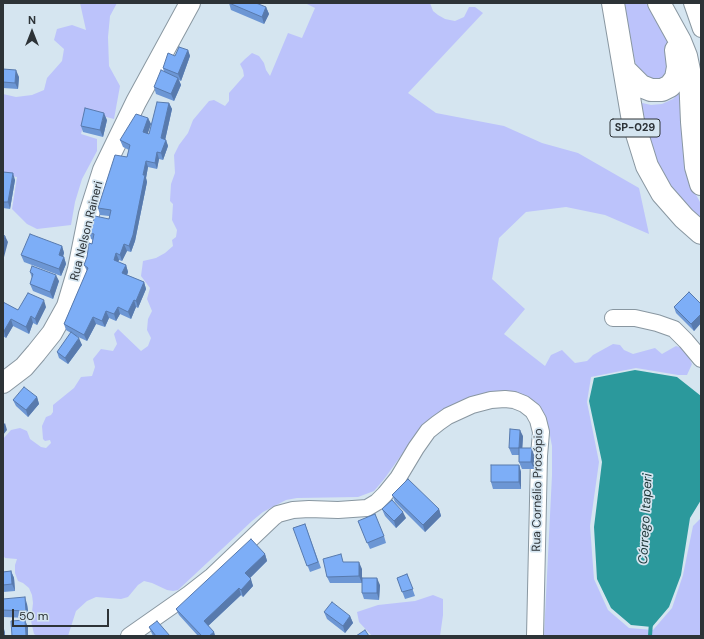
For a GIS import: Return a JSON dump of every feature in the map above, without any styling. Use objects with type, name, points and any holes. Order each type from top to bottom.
[{"type":"highway","name":"SP-029","points":[[613,3],[626,71],[633,121],[647,166],[662,193],[684,218],[701,233]]},
{"type":"highway","points":[[626,71],[641,86],[651,90],[662,90],[670,86],[676,78],[678,67],[677,53],[663,10]]},
{"type":"highway","points":[[663,10],[686,56],[690,75],[696,167],[701,184]]},
{"type":"main road","name":"Rua Nelson Raineri","points":[[3,383],[24,367],[36,353],[52,333],[67,306],[78,268],[89,214],[103,170],[136,102],[190,3]]},
{"type":"street","points":[[692,3],[701,29]]},
{"type":"street","points":[[613,318],[635,318],[674,329],[686,340],[701,359]]},
{"type":"street","name":"Rua Cornélio Procópio","points":[[129,636],[212,576],[274,516],[293,510],[338,510],[367,508],[377,502],[388,491],[428,431],[438,423],[448,416],[472,405],[491,400],[505,399],[514,400],[524,404],[533,411],[538,420],[541,432],[539,456],[535,636]]},
{"type":"shaded area","points":[[80,3],[117,3],[110,16],[108,37],[109,66],[120,86],[114,119],[87,112],[81,134],[97,139],[97,151],[82,179],[75,202],[71,225],[37,229],[27,224],[12,209],[17,177],[3,175],[3,94],[16,97],[32,95],[44,90],[47,78],[62,61],[64,49],[54,40],[57,29],[72,25],[86,30]]},
{"type":"shaded area","points":[[305,3],[430,3],[433,11],[438,15],[445,19],[455,21],[464,17],[469,7],[475,7],[483,13],[408,93],[436,113],[504,126],[542,143],[578,153],[639,188],[649,234],[605,215],[566,207],[526,212],[499,238],[492,279],[525,309],[504,334],[545,366],[551,355],[562,350],[575,363],[587,361],[593,355],[613,344],[620,345],[624,350],[633,354],[655,348],[662,354],[676,346],[685,349],[692,364],[687,375],[678,375],[636,368],[591,377],[587,402],[599,462],[590,526],[594,579],[608,610],[629,628],[653,630],[672,608],[683,575],[693,526],[701,518],[701,636],[544,636],[552,475],[552,446],[544,413],[536,402],[522,395],[505,393],[412,440],[374,491],[358,497],[297,498],[286,500],[263,512],[252,521],[178,590],[167,590],[144,581],[138,585],[128,597],[121,599],[96,597],[87,601],[76,611],[68,636],[37,636],[34,634],[31,621],[33,603],[32,595],[29,588],[18,581],[15,573],[17,559],[5,558],[3,555],[3,439],[11,430],[20,428],[27,431],[30,439],[41,447],[46,448],[51,443],[50,440],[45,441],[43,439],[42,426],[46,417],[51,415],[53,412],[53,405],[74,388],[81,377],[92,376],[95,367],[93,359],[101,349],[113,351],[117,344],[114,334],[118,329],[141,351],[148,346],[151,338],[147,330],[148,319],[152,311],[147,299],[150,288],[141,276],[143,261],[156,258],[165,253],[173,246],[172,240],[176,237],[177,230],[172,220],[173,204],[170,201],[171,184],[175,173],[174,155],[188,133],[193,120],[209,101],[214,100],[225,106],[229,101],[229,93],[244,76],[240,64],[252,53],[259,56],[270,76],[288,33],[302,38],[315,8]]},
{"type":"shaded area","points":[[623,3],[646,3],[667,37],[671,53],[666,79],[649,82],[636,66]]},
{"type":"shaded area","points":[[682,89],[690,183],[701,204],[701,222],[662,182],[638,102],[651,105],[662,104],[673,99]]},
{"type":"shaded area","points":[[433,595],[443,599],[443,615],[440,636],[372,636],[359,622],[357,612],[378,605],[415,601]]},
{"type":"water","points":[[635,370],[677,377],[701,396],[701,500],[690,518],[681,575],[669,607],[652,627],[631,625],[611,608],[597,579],[594,527],[602,462],[589,401],[594,378]]},
{"type":"building","points":[[229,3],[256,3],[266,7],[262,17]]},
{"type":"building","points":[[179,47],[188,50],[178,74],[163,68],[168,53],[175,56]]},
{"type":"building","points":[[3,69],[16,70],[15,83],[3,82]]},
{"type":"building","points":[[161,70],[178,78],[171,94],[154,87]]},
{"type":"building","points":[[157,102],[169,103],[161,138],[166,140],[161,153],[157,152],[155,163],[146,161],[143,175],[145,175],[133,235],[129,246],[124,244],[120,255],[116,253],[114,260],[126,265],[122,273],[144,282],[136,301],[134,300],[128,312],[118,307],[114,314],[106,311],[102,321],[93,317],[84,335],[64,324],[88,268],[84,265],[89,243],[92,244],[94,234],[89,233],[95,216],[109,219],[111,210],[98,208],[115,155],[127,157],[130,145],[120,140],[136,114],[148,118],[143,132],[149,134]]},
{"type":"building","points":[[85,108],[104,113],[100,130],[81,126]]},
{"type":"building","points":[[3,172],[13,173],[8,202],[3,202]]},
{"type":"building","points":[[30,234],[62,246],[59,255],[64,257],[59,269],[21,255]]},
{"type":"building","points":[[32,266],[56,275],[50,292],[30,284],[33,274],[30,272]]},
{"type":"building","points":[[689,292],[701,304],[701,314],[691,324],[674,307]]},
{"type":"building","points":[[28,293],[44,300],[35,319],[31,316],[26,327],[11,319],[3,331],[3,302],[18,310]]},
{"type":"building","points":[[71,332],[79,338],[65,358],[57,352]]},
{"type":"building","points":[[24,387],[37,397],[26,410],[13,400]]},
{"type":"building","points":[[510,429],[520,430],[519,448],[509,448]]},
{"type":"building","points":[[519,448],[532,448],[531,462],[519,462]]},
{"type":"building","points":[[491,465],[519,465],[519,482],[491,482]]},
{"type":"building","points":[[408,479],[439,509],[423,525],[392,495]]},
{"type":"building","points":[[392,500],[403,512],[394,521],[382,509]]},
{"type":"building","points":[[375,514],[384,536],[367,543],[358,521]]},
{"type":"building","points":[[305,524],[318,562],[307,566],[293,528]]},
{"type":"building","points":[[251,539],[265,554],[245,573],[251,579],[241,590],[239,588],[204,621],[214,632],[209,636],[202,636],[176,609]]},
{"type":"building","points":[[341,554],[343,562],[359,562],[359,576],[327,577],[323,559]]},
{"type":"building","points":[[11,571],[12,584],[3,585],[3,572]]},
{"type":"building","points":[[407,574],[413,589],[402,592],[397,578]]},
{"type":"building","points":[[362,578],[377,578],[377,593],[362,593]]},
{"type":"building","points":[[25,597],[26,611],[3,610],[3,599]]},
{"type":"building","points":[[332,602],[350,616],[343,626],[324,612]]},
{"type":"building","points":[[25,620],[26,636],[12,636],[11,621]]},
{"type":"building","points":[[157,621],[170,636],[156,636],[149,627]]},
{"type":"building","points":[[365,630],[369,636],[356,636]]},
{"type":"waterway","name":"Córrego Itaperi","points":[[650,636],[651,622]]}]
